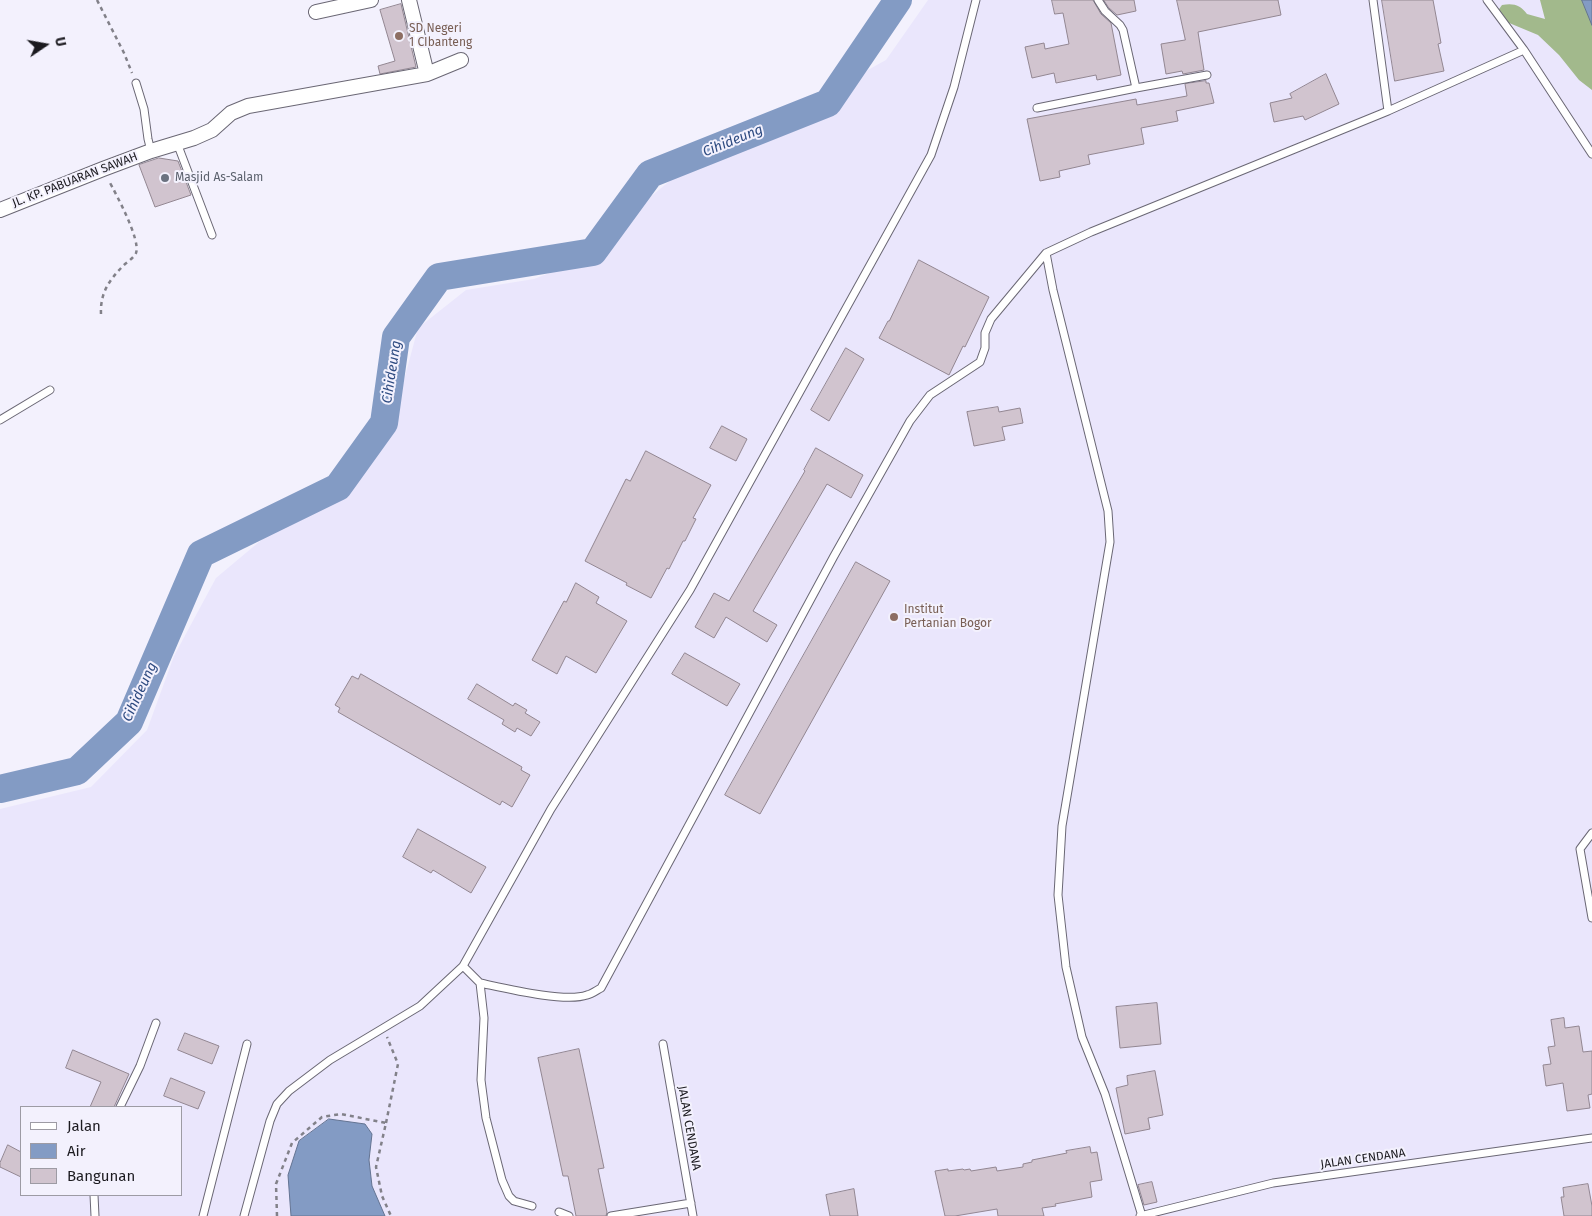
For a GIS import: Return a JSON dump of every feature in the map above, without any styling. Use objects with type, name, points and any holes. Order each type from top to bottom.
[{"type":"street","points":[[316,12],[371,0]]},
{"type":"street","points":[[409,0],[427,74]]},
{"type":"street","name":"JL. KP. PABUARAN SAWAH","points":[[0,210],[151,151],[194,138],[212,130],[231,113],[248,106],[427,74],[461,60]]},
{"type":"lane","points":[[244,1216],[270,1120],[277,1104],[289,1091],[330,1060],[420,1006],[464,966],[551,809],[690,590],[931,155],[954,87],[976,0]]},
{"type":"lane","points":[[1098,0],[1105,11],[1123,30],[1136,88]]},
{"type":"lane","points":[[1373,0],[1388,111]]},
{"type":"lane","points":[[1487,0],[1524,50],[1592,154]]},
{"type":"lane","points":[[464,966],[480,983],[514,990],[566,998],[586,996],[601,988],[834,556],[910,421],[930,395],[980,362],[985,348],[985,333],[991,319],[1046,253],[1092,232],[1388,111],[1524,50]]},
{"type":"lane","points":[[1036,108],[1208,75]]},
{"type":"lane","points":[[136,83],[144,109],[151,151]]},
{"type":"lane","points":[[177,143],[212,235]]},
{"type":"lane","points":[[1046,253],[1053,290],[1108,511],[1110,542],[1062,826],[1058,895],[1066,966],[1082,1037],[1105,1094],[1141,1216]]},
{"type":"lane","points":[[0,420],[50,390]]},
{"type":"lane","points":[[1592,833],[1580,849],[1592,918]]},
{"type":"lane","points":[[480,983],[484,1018],[481,1080],[486,1118],[508,1196],[514,1201],[532,1206]]},
{"type":"lane","points":[[120,1106],[140,1066],[156,1023]]},
{"type":"lane","points":[[204,1216],[247,1044]]},
{"type":"lane","name":"JALAN CENDANA","points":[[663,1044],[693,1216]]},
{"type":"lane","name":"JALAN CENDANA","points":[[1141,1216],[1272,1183],[1592,1138]]},
{"type":"lane","points":[[94,1196],[95,1216]]},
{"type":"lane","points":[[611,1216],[691,1203]]},
{"type":"lane","points":[[559,1212],[569,1216]]},
{"type":"path","points":[[97,0],[124,53],[136,83]]},
{"type":"path","points":[[101,314],[100,302],[109,282],[136,254],[137,248],[129,221],[103,169]]},
{"type":"path","points":[[384,1028],[398,1064],[376,1167],[382,1196],[390,1216]]},
{"type":"path","points":[[277,1216],[276,1184],[292,1143],[322,1117],[341,1114],[386,1122]]},
{"type":"shaded area","name":"Institut Pertanian Bogor","points":[[928,0],[1575,0],[1592,19],[1592,1216],[0,1216],[0,809],[91,787],[147,730],[174,656],[216,578],[346,469],[394,417],[418,328],[466,290],[534,279],[588,258],[632,212],[677,175],[886,60]]},
{"type":"green space","points":[[1540,0],[1584,0],[1592,16],[1592,90],[1579,80],[1559,55],[1538,35],[1502,20],[1497,12],[1502,5],[1510,4],[1519,7],[1527,14],[1545,19]]},
{"type":"water","points":[[1582,0],[1592,0],[1592,25]]},
{"type":"water","points":[[329,1119],[365,1124],[372,1134],[369,1160],[372,1186],[385,1216],[291,1216],[288,1175],[299,1141]]},
{"type":"building","points":[[1052,0],[1093,0],[1101,14],[1111,23],[1121,75],[1097,80],[1096,75],[1056,83],[1054,73],[1032,78],[1025,47],[1044,43],[1045,49],[1069,44],[1063,13],[1055,14]]},
{"type":"building","points":[[1104,0],[1134,0],[1136,11],[1117,15]]},
{"type":"building","points":[[1177,0],[1278,0],[1281,15],[1198,32],[1204,70],[1183,74],[1182,71],[1166,74],[1161,44],[1185,40]]},
{"type":"building","points":[[1382,0],[1433,0],[1441,43],[1438,44],[1444,71],[1395,81]]},
{"type":"building","name":"SD Negeri 1 CIbanteng","points":[[401,4],[416,67],[380,74],[378,66],[395,61],[380,10]]},
{"type":"building","points":[[1326,74],[1339,104],[1305,120],[1303,116],[1274,122],[1270,103],[1292,98],[1290,94]]},
{"type":"building","points":[[1206,81],[1206,83],[1209,83],[1214,103],[1176,111],[1178,121],[1141,128],[1144,144],[1088,155],[1090,164],[1059,171],[1060,177],[1040,181],[1027,119],[1136,99],[1137,105],[1187,96],[1185,84]]},
{"type":"building","name":"Masjid As-Salam","points":[[159,158],[178,161],[191,195],[155,207],[139,165]]},
{"type":"building","points":[[919,260],[989,297],[949,375],[879,338]]},
{"type":"building","points":[[846,348],[864,359],[829,421],[811,410]]},
{"type":"building","points":[[998,407],[999,412],[1020,408],[1023,423],[1002,427],[1005,440],[974,446],[967,412]]},
{"type":"building","points":[[722,426],[747,439],[736,461],[710,448]]},
{"type":"building","points":[[816,448],[863,475],[851,498],[827,484],[753,611],[777,625],[767,642],[726,617],[714,638],[695,627],[714,593],[729,601],[805,471]]},
{"type":"building","points":[[646,451],[711,485],[693,518],[696,519],[685,541],[683,541],[651,598],[585,561],[626,479],[630,481]]},
{"type":"building","points":[[856,562],[890,581],[760,814],[725,795]]},
{"type":"building","points":[[576,583],[599,597],[596,603],[627,621],[596,673],[566,656],[557,674],[532,660]]},
{"type":"building","points":[[685,653],[740,684],[727,706],[672,674]]},
{"type":"building","points":[[361,674],[522,767],[521,770],[530,775],[512,807],[502,801],[500,805],[338,712],[340,708],[335,705],[352,676],[358,679]]},
{"type":"building","points":[[477,684],[513,706],[515,703],[527,710],[525,713],[540,722],[531,736],[517,728],[515,732],[502,724],[504,720],[468,699]]},
{"type":"building","points":[[418,829],[486,867],[471,893],[433,870],[431,873],[403,857]]},
{"type":"building","points":[[1157,1003],[1161,1044],[1120,1048],[1116,1007]]},
{"type":"building","points":[[1564,1018],[1565,1028],[1579,1026],[1583,1052],[1592,1051],[1592,1094],[1588,1095],[1590,1108],[1567,1111],[1563,1083],[1546,1086],[1543,1065],[1551,1064],[1548,1047],[1555,1046],[1551,1020]]},
{"type":"building","points":[[185,1033],[219,1046],[212,1064],[178,1050]]},
{"type":"building","points":[[579,1049],[604,1168],[598,1169],[607,1212],[606,1216],[576,1216],[568,1176],[563,1176],[538,1058]]},
{"type":"building","points":[[73,1050],[129,1074],[114,1106],[90,1106],[101,1082],[66,1068]]},
{"type":"building","points":[[1155,1071],[1163,1115],[1148,1118],[1150,1129],[1125,1134],[1116,1088],[1128,1085],[1127,1076]]},
{"type":"building","points":[[171,1078],[205,1092],[198,1109],[164,1096]]},
{"type":"building","points":[[8,1145],[20,1151],[20,1177],[0,1167]]},
{"type":"building","points":[[1090,1147],[1091,1153],[1097,1152],[1102,1180],[1090,1182],[1092,1197],[1042,1208],[1044,1216],[998,1216],[997,1209],[945,1216],[935,1171],[970,1169],[971,1171],[996,1167],[997,1171],[1023,1167],[1023,1164],[1032,1162],[1032,1160]]},
{"type":"building","points":[[1152,1182],[1157,1202],[1144,1205],[1138,1185]]},
{"type":"building","points":[[1588,1184],[1592,1216],[1564,1216],[1561,1197],[1564,1197],[1563,1188]]},
{"type":"building","points":[[854,1189],[858,1216],[830,1216],[826,1195]]},
{"type":"waterway","name":"Cihideung","points":[[0,789],[77,771],[129,722],[201,554],[338,487],[384,423],[396,337],[439,277],[593,252],[650,174],[828,103],[898,0]]},
{"type":"place","name":"SD Negeri 1 CIbanteng","points":[[399,36]]},
{"type":"place","name":"Masjid As-Salam","points":[[165,178]]},
{"type":"place","name":"Institut Pertanian Bogor","points":[[894,617]]}]
